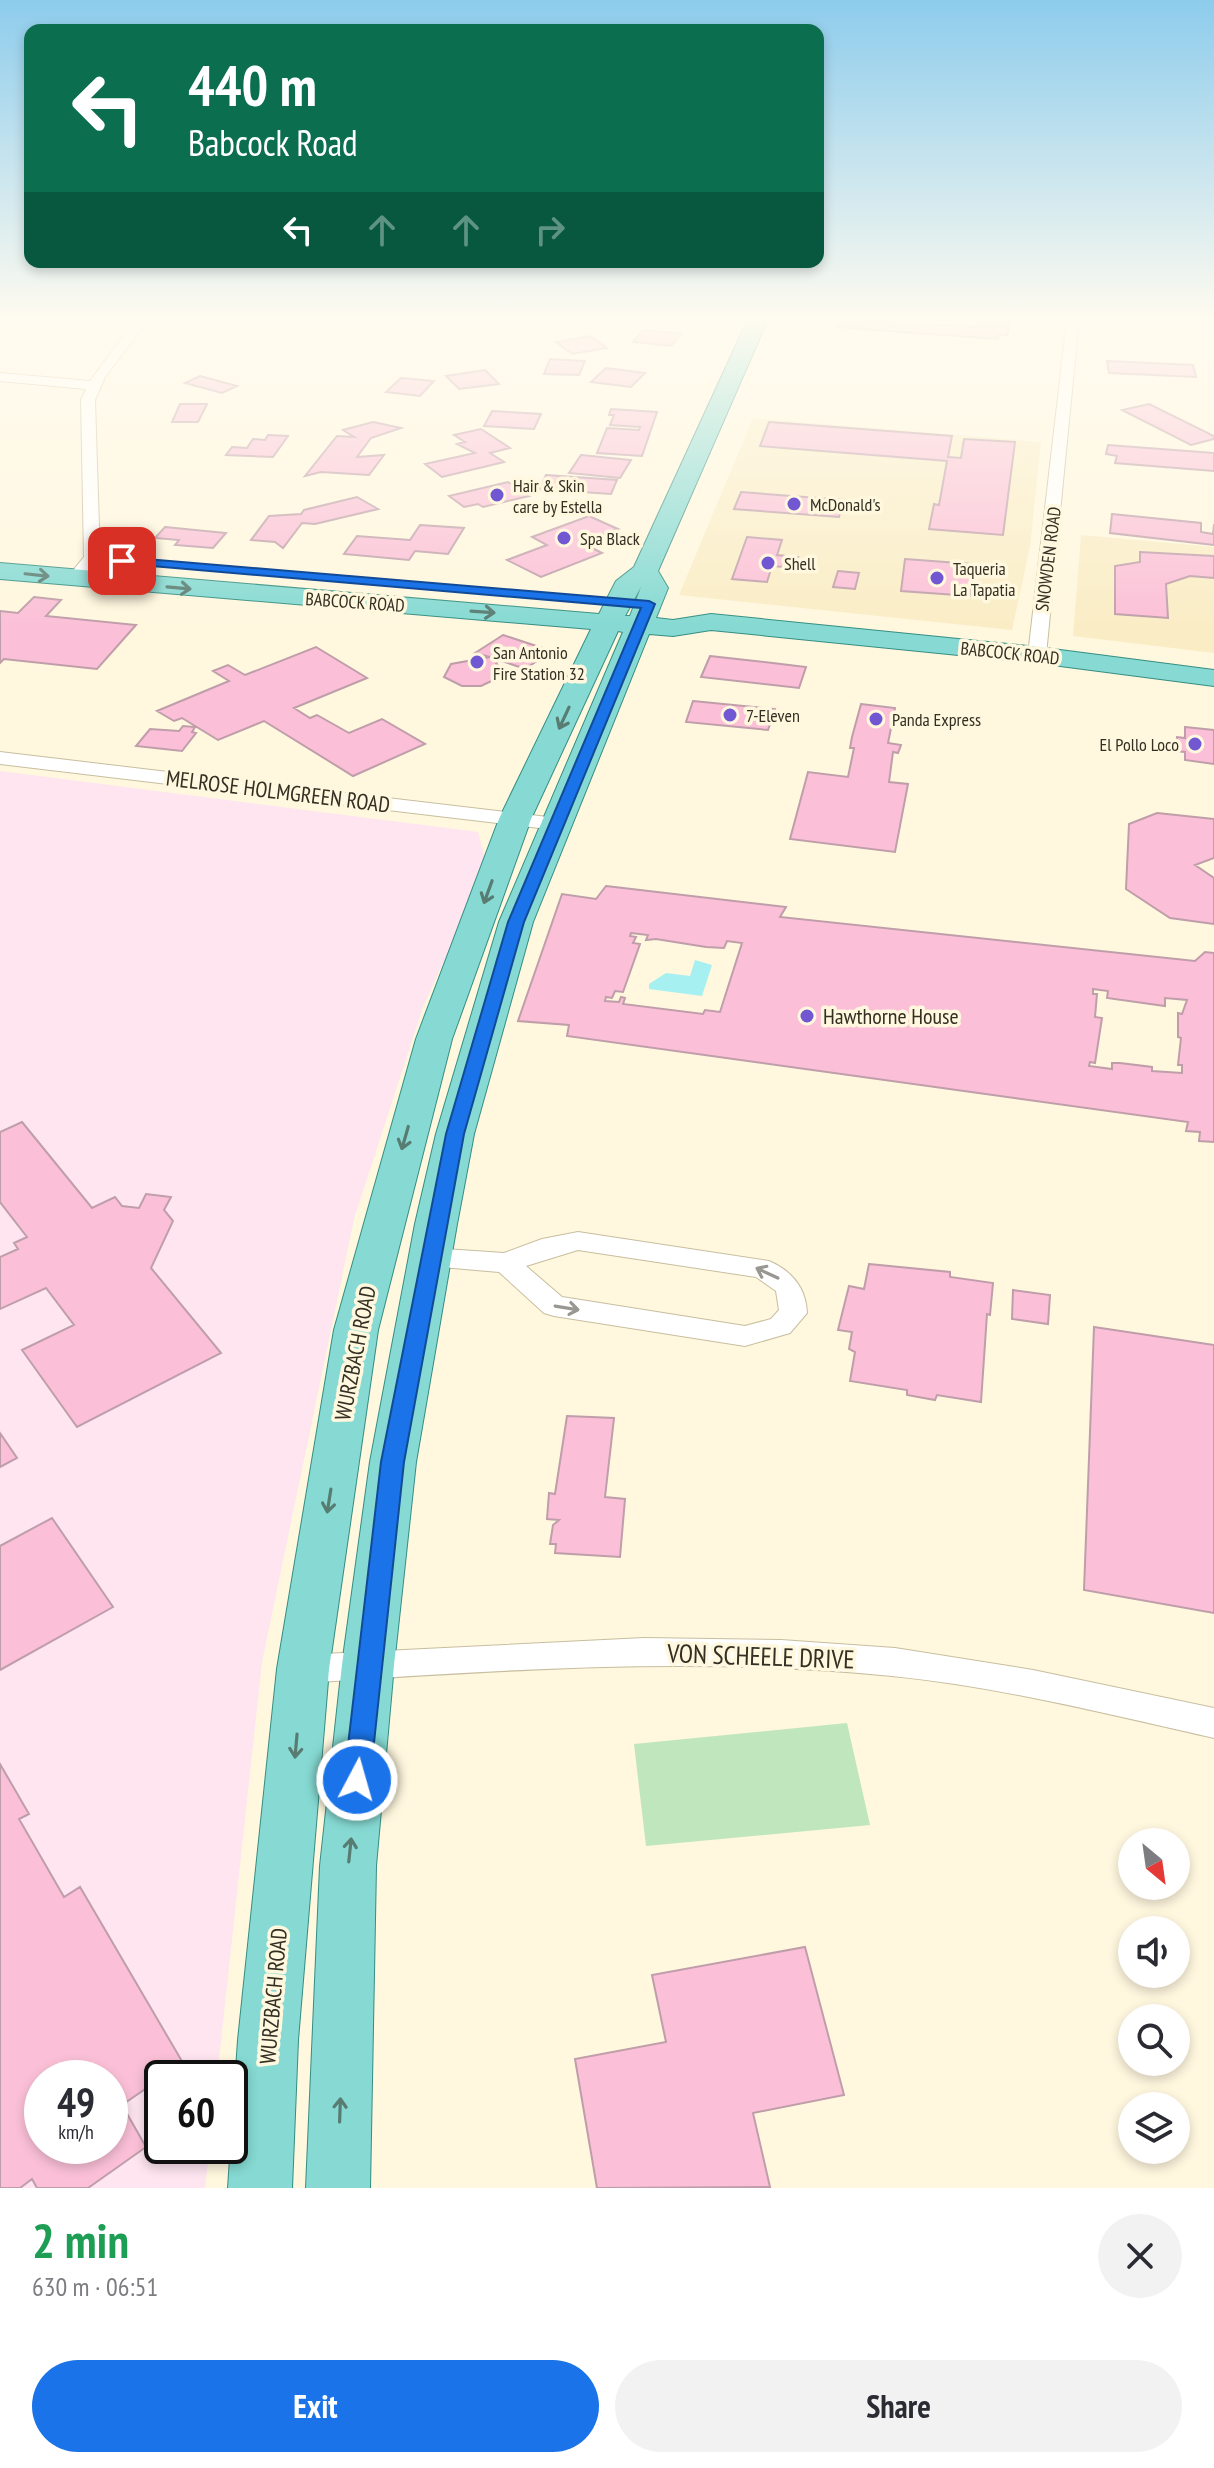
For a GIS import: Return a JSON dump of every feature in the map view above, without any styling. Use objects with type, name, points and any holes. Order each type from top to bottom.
[{"type":"main road","points":[[629,613],[655,588],[645,571],[712,421]]},
{"type":"main road","name":"BABCOCK ROAD","points":[[0,550],[629,613],[673,628],[711,622],[1037,655],[1214,678]]},
{"type":"main road","name":"BABCOCK ROAD","points":[[0,571],[74,579],[629,613]]},
{"type":"main road","name":"WURZBACH ROAD","points":[[260,2188],[268,2040],[303,1669],[356,1330],[434,1039],[629,613]]},
{"type":"main road","name":"WURZBACH ROAD","points":[[338,2188],[348,1866],[393,1462],[455,1134],[516,922],[536,821]]},
{"type":"street","points":[[74,579],[92,558],[86,421]]},
{"type":"street","name":"SNOWDEN ROAD","points":[[1037,655],[1062,421]]},
{"type":"street","name":"MELROSE HOLMGREEN ROAD","points":[[0,758],[536,821]]},
{"type":"street","points":[[430,1257],[506,1263],[551,1246],[578,1241],[760,1268],[786,1283],[794,1298],[793,1313],[780,1326],[745,1336],[554,1306],[506,1263]]},
{"type":"street","name":"VON SCHEELE DRIVE","points":[[303,1669],[690,1650],[851,1658],[1003,1678],[1214,1723]]},
{"type":"shaded area","points":[[752,421],[790,421],[1041,442],[1030,547],[1012,630],[679,595]]},
{"type":"shaded area","points":[[1081,535],[1214,547],[1214,653],[1073,636]]},
{"type":"shaded area","points":[[0,771],[478,832],[487,866],[423,1007],[354,1219],[262,1662],[219,2060],[144,2060],[144,2164],[208,2164],[205,2188],[0,2188]]},
{"type":"green space","points":[[847,1723],[870,1825],[646,1846],[634,1744]]},
{"type":"water","points":[[695,960],[712,965],[702,996],[649,989],[649,984],[666,973],[690,976]]},
{"type":"building","points":[[487,421],[538,421],[534,429],[484,426]]},
{"type":"building","points":[[612,421],[654,421],[642,456],[597,453],[607,428],[639,430],[640,427],[610,425]]},
{"type":"building","points":[[1144,421],[1184,421],[1214,436],[1214,439],[1191,445]]},
{"type":"building","points":[[373,422],[401,428],[371,438],[357,457],[384,455],[369,475],[321,472],[305,476],[337,436],[354,437],[343,430]]},
{"type":"building","points":[[769,422],[952,436],[948,457],[961,458],[964,439],[1015,442],[1003,535],[929,529],[934,504],[939,505],[947,461],[760,446]]},
{"type":"building","points":[[481,429],[510,448],[490,453],[504,462],[442,477],[425,464],[475,453],[457,444],[465,442],[454,435]]},
{"type":"building","points":[[268,435],[288,436],[273,457],[226,455],[232,447],[247,448],[253,439],[265,440]]},
{"type":"building","points":[[1108,445],[1214,453],[1214,471],[1115,463],[1117,456],[1106,454]]},
{"type":"building","points":[[581,455],[631,460],[620,478],[569,473]]},
{"type":"building","points":[[546,475],[617,480],[611,494],[539,489]]},
{"type":"building","points":[[508,482],[529,496],[483,507],[478,504],[464,507],[449,496]]},
{"type":"building","points":[[741,492],[844,500],[839,517],[734,509]]},
{"type":"building","points":[[357,497],[378,509],[315,524],[302,523],[283,548],[275,542],[251,540],[269,516],[301,514],[304,510]]},
{"type":"building","points":[[1112,514],[1201,523],[1201,532],[1213,534],[1214,524],[1214,545],[1110,533]]},
{"type":"building","points":[[589,516],[618,529],[582,543],[602,553],[541,577],[507,560],[547,545],[532,537]]},
{"type":"building","points":[[420,525],[464,528],[448,554],[415,551],[409,560],[344,554],[357,536],[410,540]]},
{"type":"building","points":[[165,527],[226,533],[213,548],[175,545],[179,540],[155,538]]},
{"type":"building","points":[[747,537],[782,540],[777,555],[798,557],[794,568],[772,566],[767,582],[732,579]]},
{"type":"building","points":[[1140,552],[1214,556],[1214,578],[1190,576],[1166,584],[1168,618],[1115,614],[1115,566],[1140,562]]},
{"type":"building","name":"Taqueria La Tapatia","points":[[905,559],[972,564],[970,596],[901,591]]},
{"type":"building","points":[[838,571],[859,573],[855,589],[833,587]]},
{"type":"building","points":[[34,597],[61,600],[46,616],[136,625],[97,669],[4,659],[0,663],[0,611],[18,613]]},
{"type":"building","name":"San Antonio Fire Station 32","points":[[503,635],[552,651],[525,669],[499,660],[496,663],[503,671],[502,676],[481,686],[462,686],[444,677],[451,664],[490,657],[475,653]]},
{"type":"building","points":[[316,647],[367,678],[294,708],[310,718],[317,715],[349,733],[382,719],[425,744],[353,776],[264,721],[218,740],[182,718],[174,721],[157,711],[229,681],[213,671],[228,665],[245,675]]},
{"type":"building","points":[[710,656],[806,667],[799,688],[701,677]]},
{"type":"building","name":"7-Eleven","points":[[693,701],[775,709],[768,730],[686,722]]},
{"type":"building","points":[[861,704],[895,708],[888,743],[901,745],[898,753],[893,752],[889,782],[908,784],[895,852],[790,839],[808,772],[848,777],[854,748],[850,748]]},
{"type":"building","points":[[183,726],[195,727],[192,732],[196,733],[182,751],[136,746],[150,729],[179,731]]},
{"type":"building","name":"El Pollo Loco","points":[[1185,727],[1214,730],[1214,764],[1185,760],[1185,752],[1176,751],[1177,737],[1185,738]]},
{"type":"building","points":[[1157,813],[1214,819],[1214,858],[1195,865],[1214,878],[1214,924],[1170,918],[1126,889],[1129,824]]},
{"type":"building","name":"Hawthorne House","points":[[606,886],[786,907],[780,917],[1195,961],[1205,952],[1214,953],[1214,1142],[1199,1141],[1200,1132],[1186,1131],[1188,1122],[567,1036],[569,1025],[518,1021],[562,894],[596,899]],"holes":[[[631,933],[648,935],[646,940],[706,947],[724,948],[727,941],[742,943],[720,1012],[705,1010],[703,1014],[623,1004],[625,998],[621,997],[619,1002],[605,1001],[606,997],[612,998],[615,991],[623,992],[640,944],[633,943],[636,937],[630,936]],[[1093,989],[1108,991],[1107,998],[1165,1006],[1165,998],[1187,1000],[1182,1014],[1178,1013],[1178,1037],[1181,1038],[1178,1065],[1182,1065],[1182,1073],[1152,1071],[1152,1067],[1120,1063],[1112,1063],[1112,1069],[1089,1066],[1090,1062],[1095,1063],[1102,1018],[1095,1017],[1097,994],[1093,994]]]},
{"type":"building","points":[[22,1122],[92,1208],[115,1197],[122,1206],[139,1208],[146,1194],[171,1197],[164,1210],[173,1221],[151,1268],[221,1353],[77,1427],[22,1350],[74,1325],[46,1288],[0,1309],[0,1257],[18,1249],[14,1243],[27,1237],[0,1202],[0,1132]]},
{"type":"building","points":[[869,1264],[950,1272],[950,1277],[993,1283],[990,1315],[987,1314],[981,1402],[937,1395],[935,1400],[907,1395],[907,1390],[850,1381],[855,1352],[849,1349],[852,1332],[838,1330],[849,1286],[864,1289]]},
{"type":"building","points":[[1013,1290],[1050,1295],[1048,1324],[1012,1319]]},
{"type":"building","points":[[1094,1327],[1214,1345],[1214,1613],[1084,1590]]},
{"type":"building","points":[[567,1416],[614,1418],[605,1497],[625,1499],[620,1557],[555,1553],[556,1544],[550,1544],[553,1525],[559,1520],[547,1519],[549,1493],[555,1494]]},
{"type":"building","points":[[0,1433],[17,1458],[0,1467]]},
{"type":"building","points":[[52,1518],[113,1607],[0,1670],[0,1546]]},
{"type":"building","points":[[0,1764],[29,1814],[19,1819],[64,1897],[80,1887],[181,2060],[144,2060],[144,2090],[128,2101],[128,2060],[24,2060],[24,2164],[122,2164],[88,2188],[37,2188],[32,2179],[20,2188],[0,2188]]},
{"type":"building","points":[[805,1947],[844,2095],[753,2113],[770,2187],[597,2188],[575,2059],[666,2042],[652,1975]]},
{"type":"building","points":[[128,2116],[144,2144],[144,2148],[128,2160]]},
{"type":"place","name":"Hair & Skin care by Estella","points":[[497,495]]},
{"type":"place","name":"McDonald's","points":[[794,504]]},
{"type":"place","name":"Spa Black","points":[[564,538]]},
{"type":"place","name":"Shell","points":[[768,563]]},
{"type":"place","name":"Taqueria La Tapatia","points":[[937,578]]},
{"type":"place","name":"San Antonio Fire Station 32","points":[[477,662]]},
{"type":"place","name":"7-Eleven","points":[[730,715]]},
{"type":"place","name":"Panda Express","points":[[876,719]]},
{"type":"place","name":"El Pollo Loco","points":[[1195,744]]},
{"type":"place","name":"Hawthorne House","points":[[807,1016]]},
{"type":"route","points":[[122,561],[649,604],[632,637],[516,922],[455,1134],[393,1462],[357,1780]]}]
